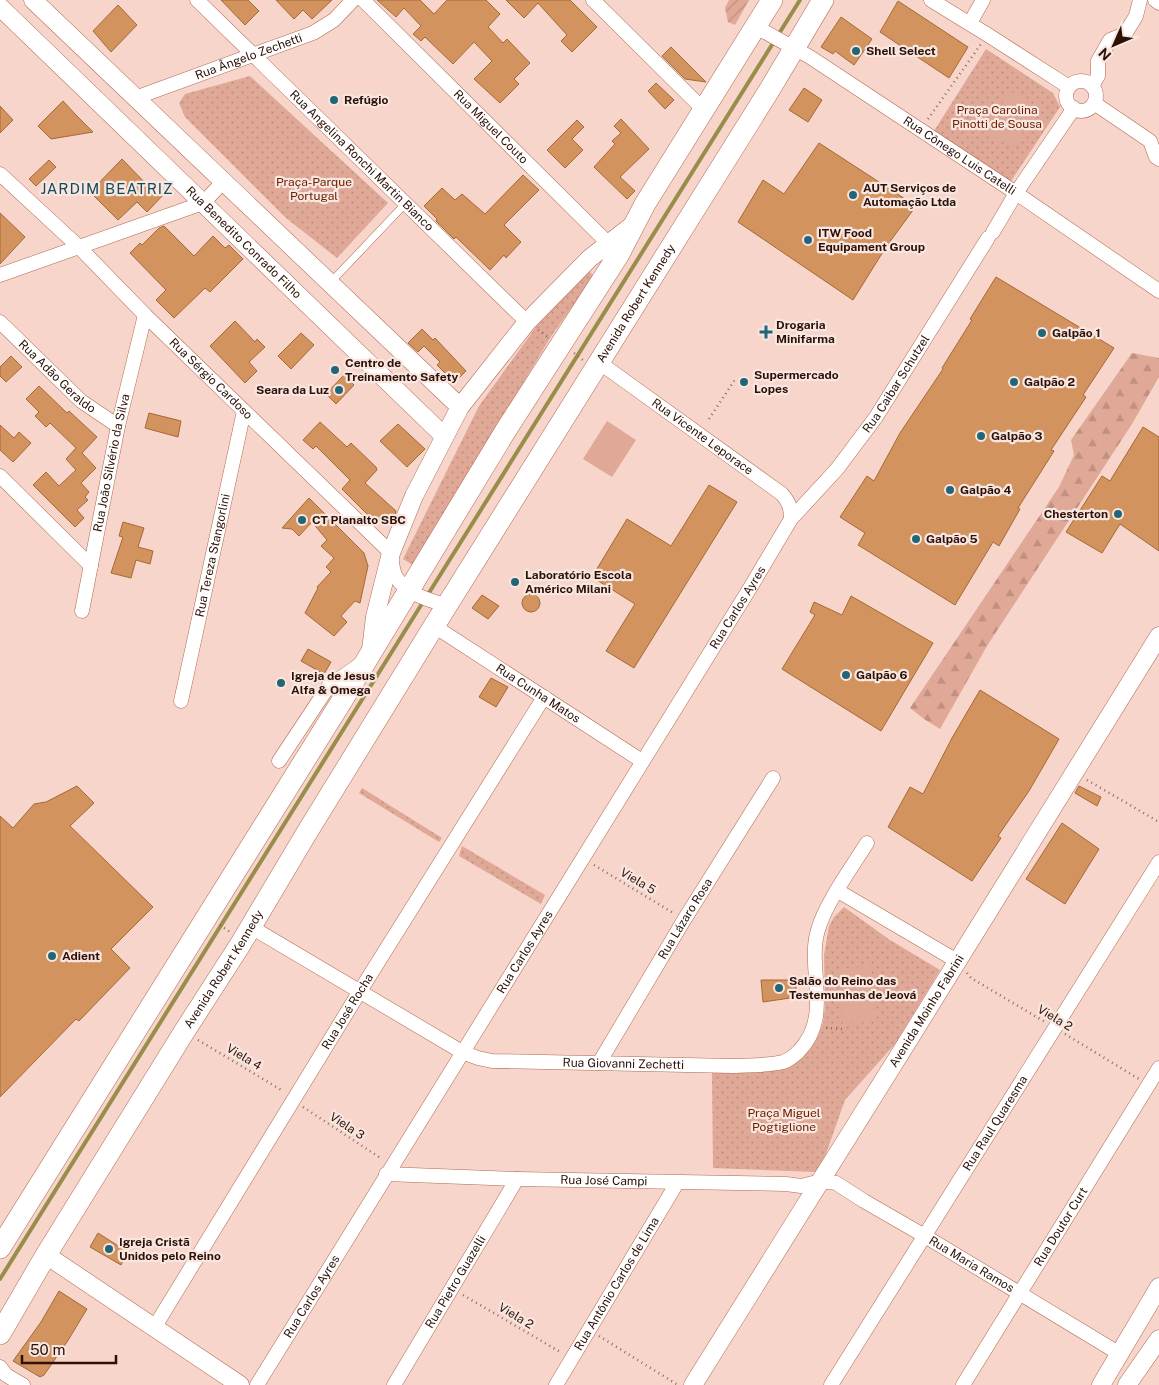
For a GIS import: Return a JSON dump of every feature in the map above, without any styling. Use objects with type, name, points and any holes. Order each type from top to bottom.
[{"type":"main road","points":[[0,1248],[343,699],[367,657],[413,592],[506,430],[564,347],[614,249],[634,223],[704,110],[762,31],[772,0]]},
{"type":"main road","name":"Avenida Robert Kennedy","points":[[0,1334],[46,1254],[184,1032],[242,930],[306,834],[594,362],[823,0]]},
{"type":"street","points":[[33,0],[460,408]]},
{"type":"street","name":"Rua Angelina Ronchi Martin Bianco","points":[[197,0],[527,322]]},
{"type":"street","name":"Rua Ângelo Zechetti","points":[[135,98],[253,56],[323,28],[334,20],[353,0]]},
{"type":"street","name":"Rua Miguel Couto","points":[[364,0],[614,249]]},
{"type":"street","points":[[593,0],[704,110]]},
{"type":"street","points":[[931,0],[988,34],[1069,87]]},
{"type":"street","points":[[970,23],[983,0]]},
{"type":"street","points":[[1092,86],[1098,76],[1098,61],[1110,40],[1125,34],[1136,16],[1140,0]]},
{"type":"street","points":[[1155,0],[1159,3]]},
{"type":"street","name":"Rua Benedito Conrado Filho","points":[[0,8],[444,436]]},
{"type":"street","name":"Rua Cônego Luis Catelli","points":[[762,31],[792,48],[920,130],[1159,291]]},
{"type":"street","points":[[1080,81],[1092,86],[1096,94],[1094,102],[1087,109],[1078,110],[1067,101],[1066,96],[1072,84],[1080,81]]},
{"type":"street","points":[[1094,102],[1150,141],[1159,160]]},
{"type":"street","name":"Rua Caibar Schutzel","points":[[791,519],[836,469],[871,424],[1016,193],[1074,108]]},
{"type":"street","name":"Rua Sérgio Cardoso","points":[[0,174],[79,248],[145,315],[391,553]]},
{"type":"street","points":[[0,275],[203,203],[223,182]]},
{"type":"street","points":[[279,761],[328,687],[367,657],[391,553],[414,496],[460,408],[527,322],[566,282],[614,249]]},
{"type":"street","name":"Rua João Silvério da Silva","points":[[82,611],[118,426],[145,315]]},
{"type":"street","name":"Rua Adão Geraldo","points":[[0,322],[81,401],[118,426]]},
{"type":"street","name":"Rua Vicente Leporace","points":[[594,362],[782,494],[789,502],[791,519]]},
{"type":"street","name":"Rua Tereza Stangorlini","points":[[181,701],[244,411]]},
{"type":"street","points":[[0,476],[91,566]]},
{"type":"street","name":"Rua Carlos Ayres","points":[[257,1385],[791,519]]},
{"type":"street","points":[[391,553],[392,568],[401,583],[413,592],[444,605]]},
{"type":"street","name":"Rua Cunha Matos","points":[[434,626],[642,761]]},
{"type":"street","name":"Avenida Moinho Fabrini","points":[[693,1385],[1159,636]]},
{"type":"street","name":"Rua José Rocha","points":[[154,1328],[360,991],[544,697]]},
{"type":"street","name":"Rua Lázaro Rosa","points":[[599,1063],[684,920],[773,778]]},
{"type":"street","name":"Rua Giovanni Zechetti","points":[[242,930],[360,991],[462,1052],[492,1061],[733,1066],[771,1064],[786,1061],[796,1054],[810,1037],[817,1018],[818,1008],[814,949],[818,929],[867,843]]},
{"type":"street","name":"Rua Raul Quaresma","points":[[831,1385],[923,1235],[1056,1029],[1159,862]]},
{"type":"street","points":[[838,891],[956,961]]},
{"type":"street","name":"Rua Doutor Curt","points":[[963,1385],[1159,1068]]},
{"type":"street","name":"Rua José Campi","points":[[390,1168],[517,1179],[786,1184],[801,1186],[821,1181]]},
{"type":"street","name":"Rua Pietro Guazelli","points":[[394,1385],[517,1179]]},
{"type":"street","name":"Rua Maria Ramos","points":[[821,1181],[836,1182],[864,1201],[1120,1354]]},
{"type":"street","name":"Rua Antônio Carlos de Lima","points":[[556,1385],[677,1183]]},
{"type":"street","points":[[46,1254],[240,1385]]},
{"type":"street","points":[[1101,1385],[1159,1286]]},
{"type":"street","points":[[1127,1385],[1159,1339]]},
{"type":"street","points":[[0,1367],[6,1375],[23,1385]]},
{"type":"lane","points":[[329,284],[406,203]]},
{"type":"path","points":[[920,130],[988,34]]},
{"type":"path","points":[[527,322],[564,347],[594,362]]},
{"type":"path","points":[[710,419],[736,378]]},
{"type":"path","points":[[1075,772],[1159,822]]},
{"type":"path","name":"Viela 5","points":[[582,857],[684,920]]},
{"type":"path","points":[[216,923],[242,930]]},
{"type":"path","name":"Viela 2","points":[[956,961],[971,978],[1148,1085]]},
{"type":"path","points":[[819,1027],[843,1029]]},
{"type":"path","name":"Viela 4","points":[[184,1032],[294,1098]]},
{"type":"path","name":"Viela 3","points":[[294,1098],[305,1109],[382,1159],[390,1168]]},
{"type":"path","name":"Viela 2","points":[[452,1289],[572,1359]]},
{"type":"path","points":[[589,1330],[678,1385]]},
{"type":"green space","points":[[729,0],[749,0],[735,25],[728,22],[725,8]]},
{"type":"green space","name":"Praça Carolina Pinotti de Sousa","points":[[986,49],[1053,93],[1060,107],[1011,181],[934,131]]},
{"type":"green space","name":"Praça-Parque Portugal","points":[[250,76],[388,203],[337,258],[286,218],[185,117],[179,103],[185,94]]},
{"type":"green space","points":[[1010,91],[1038,109],[1013,148],[985,131]]},
{"type":"green space","points":[[589,271],[594,276],[552,335],[413,565],[403,559],[479,406],[536,327]]},
{"type":"green space","points":[[1132,353],[1159,358],[1159,377],[1132,424],[987,646],[940,729],[910,708],[1059,487],[1074,455],[1071,440]]},
{"type":"green space","points":[[607,421],[636,440],[612,477],[583,459]]},
{"type":"green space","points":[[362,788],[442,838],[439,842],[359,793]]},
{"type":"green space","points":[[462,846],[545,895],[541,904],[459,856]]},
{"type":"green space","name":"Praça Miguel Pogtiglione","points":[[844,907],[890,940],[940,970],[895,1044],[845,1100],[823,1162],[817,1172],[713,1168],[712,1072],[730,1072],[811,1047],[818,1037],[823,1023],[825,1007],[824,955],[829,926],[834,917]]},
{"type":"green space","points":[[871,966],[877,1021],[843,1024],[838,969]]},
{"type":"building","points":[[221,0],[248,0],[259,11],[245,25]]},
{"type":"building","points":[[276,0],[332,0],[312,19],[303,10],[294,19]]},
{"type":"building","points":[[377,0],[420,0],[434,14],[447,0],[486,0],[500,14],[488,27],[503,43],[507,39],[530,63],[514,79],[519,84],[500,103],[474,79],[492,61],[474,42],[453,64],[425,37],[421,41],[413,34],[421,26],[404,8],[396,17]]},
{"type":"building","points":[[506,0],[570,0],[597,27],[572,52],[561,41],[567,35],[538,3],[524,18]]},
{"type":"building","points":[[898,1],[968,47],[949,78],[880,32]]},
{"type":"building","points":[[118,5],[137,25],[111,52],[93,31]]},
{"type":"building","points":[[841,17],[872,39],[854,65],[835,51],[833,54],[821,47]]},
{"type":"building","points":[[671,47],[706,82],[685,79],[662,56]]},
{"type":"building","points":[[656,83],[674,100],[665,109],[648,91]]},
{"type":"building","points":[[804,88],[822,100],[808,122],[789,110]]},
{"type":"building","points":[[63,101],[93,132],[51,139],[38,126]]},
{"type":"building","points":[[0,106],[13,120],[0,133]]},
{"type":"building","points":[[621,119],[649,149],[620,177],[635,191],[627,199],[594,167],[615,144],[612,141],[621,133],[614,126]]},
{"type":"building","points":[[577,120],[584,127],[572,139],[583,150],[565,168],[547,150]]},
{"type":"building","points":[[819,143],[916,206],[886,247],[853,300],[738,222],[763,180],[784,194]]},
{"type":"building","points":[[122,159],[150,188],[154,184],[164,194],[147,212],[137,202],[118,220],[90,192]]},
{"type":"building","points":[[49,160],[56,167],[36,186],[29,179]]},
{"type":"building","points":[[523,175],[539,190],[504,225],[521,242],[506,258],[504,255],[490,270],[456,237],[454,239],[424,206],[442,188],[455,200],[462,194],[485,214]]},
{"type":"building","points":[[0,213],[25,237],[0,264]]},
{"type":"building","points":[[164,226],[194,256],[213,236],[225,248],[229,245],[243,259],[210,292],[205,288],[174,318],[156,300],[166,290],[130,253],[140,243],[142,245],[159,228]]},
{"type":"building","points":[[996,277],[1114,348],[1083,395],[1086,397],[1051,450],[1054,451],[1018,508],[1020,509],[999,546],[993,542],[955,605],[858,545],[865,533],[840,517],[867,476],[874,481],[900,433],[943,369],[972,320],[970,319]]},
{"type":"building","points":[[235,321],[255,342],[257,339],[265,347],[249,362],[257,371],[245,383],[210,346]]},
{"type":"building","points":[[422,329],[433,340],[435,338],[466,371],[457,380],[451,379],[437,365],[440,362],[424,346],[418,352],[408,343]]},
{"type":"building","points":[[301,333],[314,345],[291,369],[278,356]]},
{"type":"building","points":[[11,356],[22,367],[6,382],[0,376],[0,367]]},
{"type":"building","name":"Seara da Luz","points":[[344,375],[354,385],[336,404],[326,394]]},
{"type":"building","points":[[39,386],[67,413],[69,411],[97,437],[82,453],[96,468],[81,483],[89,492],[85,497],[88,500],[77,510],[84,518],[75,527],[33,485],[46,472],[59,486],[76,470],[66,459],[76,448],[50,423],[46,427],[35,416],[39,412],[26,399]]},
{"type":"building","points":[[149,413],[181,421],[178,437],[145,428]]},
{"type":"building","points":[[320,422],[347,447],[351,443],[376,467],[377,470],[365,483],[396,511],[395,515],[386,524],[371,518],[342,489],[350,480],[316,446],[313,449],[303,440]]},
{"type":"building","points":[[398,424],[425,449],[407,467],[380,441]]},
{"type":"building","points":[[0,425],[14,438],[19,432],[31,443],[13,462],[0,450]]},
{"type":"building","points":[[1143,427],[1159,437],[1159,551],[1120,524],[1102,553],[1066,532],[1102,476],[1110,481]]},
{"type":"building","points":[[709,485],[737,502],[634,668],[606,651],[635,604],[592,577],[627,519],[671,546]]},
{"type":"building","points":[[309,498],[364,553],[368,566],[360,603],[355,601],[341,616],[347,622],[334,636],[305,613],[317,587],[331,572],[326,567],[334,558],[321,546],[327,540],[312,522],[299,536],[292,529],[282,528]]},
{"type":"building","points":[[123,522],[144,528],[138,547],[153,551],[150,564],[136,560],[131,578],[111,573],[123,537],[119,536]]},
{"type":"building","points":[[531,594],[537,597],[540,603],[537,609],[531,612],[525,609],[522,603],[525,597]]},
{"type":"building","points":[[482,595],[499,606],[488,619],[472,608]]},
{"type":"building","points":[[851,596],[933,643],[881,731],[782,669],[815,615],[810,612],[814,602],[842,615]]},
{"type":"building","points":[[308,649],[331,662],[324,674],[301,661]]},
{"type":"building","points":[[491,678],[508,687],[496,707],[479,697]]},
{"type":"building","points":[[980,690],[1059,739],[1029,791],[998,836],[1001,838],[972,881],[888,827],[910,787],[923,794]]},
{"type":"building","name":"Adient","points":[[77,786],[94,803],[70,826],[153,907],[111,949],[130,968],[79,1021],[76,1019],[0,1097],[0,816],[13,828],[34,804],[46,802]]},
{"type":"building","points":[[1079,786],[1101,797],[1097,806],[1075,793]]},
{"type":"building","points":[[1062,823],[1099,849],[1065,904],[1026,879]]},
{"type":"building","name":"Salão do Reino das Testemunhas de Jeová","points":[[761,980],[795,980],[797,997],[763,1002]]},
{"type":"building","name":"Igreja Cristã Unidos pelo Reino","points":[[98,1233],[128,1252],[121,1265],[90,1247]]},
{"type":"building","points":[[59,1291],[87,1309],[67,1342],[44,1375],[40,1377],[13,1361],[41,1322]]},
{"type":"waterway","points":[[427,596],[800,0]]},
{"type":"waterway","points":[[0,1279],[423,602]]},
{"type":"place","name":"Shell Select","points":[[856,51]]},
{"type":"place","name":"Refúgio","points":[[334,100]]},
{"type":"place","name":"AUT Serviços de Automação Ltda","points":[[853,195]]},
{"type":"place","name":"ITW Food Equipament Group","points":[[808,240]]},
{"type":"place","name":"Drogaria Minifarma","points":[[766,332]]},
{"type":"place","name":"Galpão 1","points":[[1042,333]]},
{"type":"place","name":"Centro de Treinamento Safety","points":[[335,370]]},
{"type":"place","name":"Supermercado Lopes","points":[[744,382]]},
{"type":"place","name":"Galpão 2","points":[[1014,382]]},
{"type":"place","name":"Seara da Luz","points":[[339,390]]},
{"type":"place","name":"Galpão 3","points":[[981,436]]},
{"type":"place","name":"Galpão 4","points":[[950,490]]},
{"type":"place","name":"Chesterton","points":[[1118,514]]},
{"type":"place","name":"CT Planalto SBC","points":[[302,520]]},
{"type":"place","name":"Galpão 5","points":[[916,539]]},
{"type":"place","name":"Laboratório Escola Américo Milani","points":[[515,582]]},
{"type":"place","name":"Galpão 6","points":[[846,675]]},
{"type":"place","name":"Igreja de Jesus Alfa & Omega","points":[[281,683]]},
{"type":"place","name":"Adient","points":[[52,956]]},
{"type":"place","name":"Salão do Reino das Testemunhas de Jeová","points":[[779,988]]},
{"type":"place","name":"Igreja Cristã Unidos pelo Reino","points":[[109,1249]]},
{"type":"district","name":"JARDIM BEATRIZ","points":[[107,188]]}]
